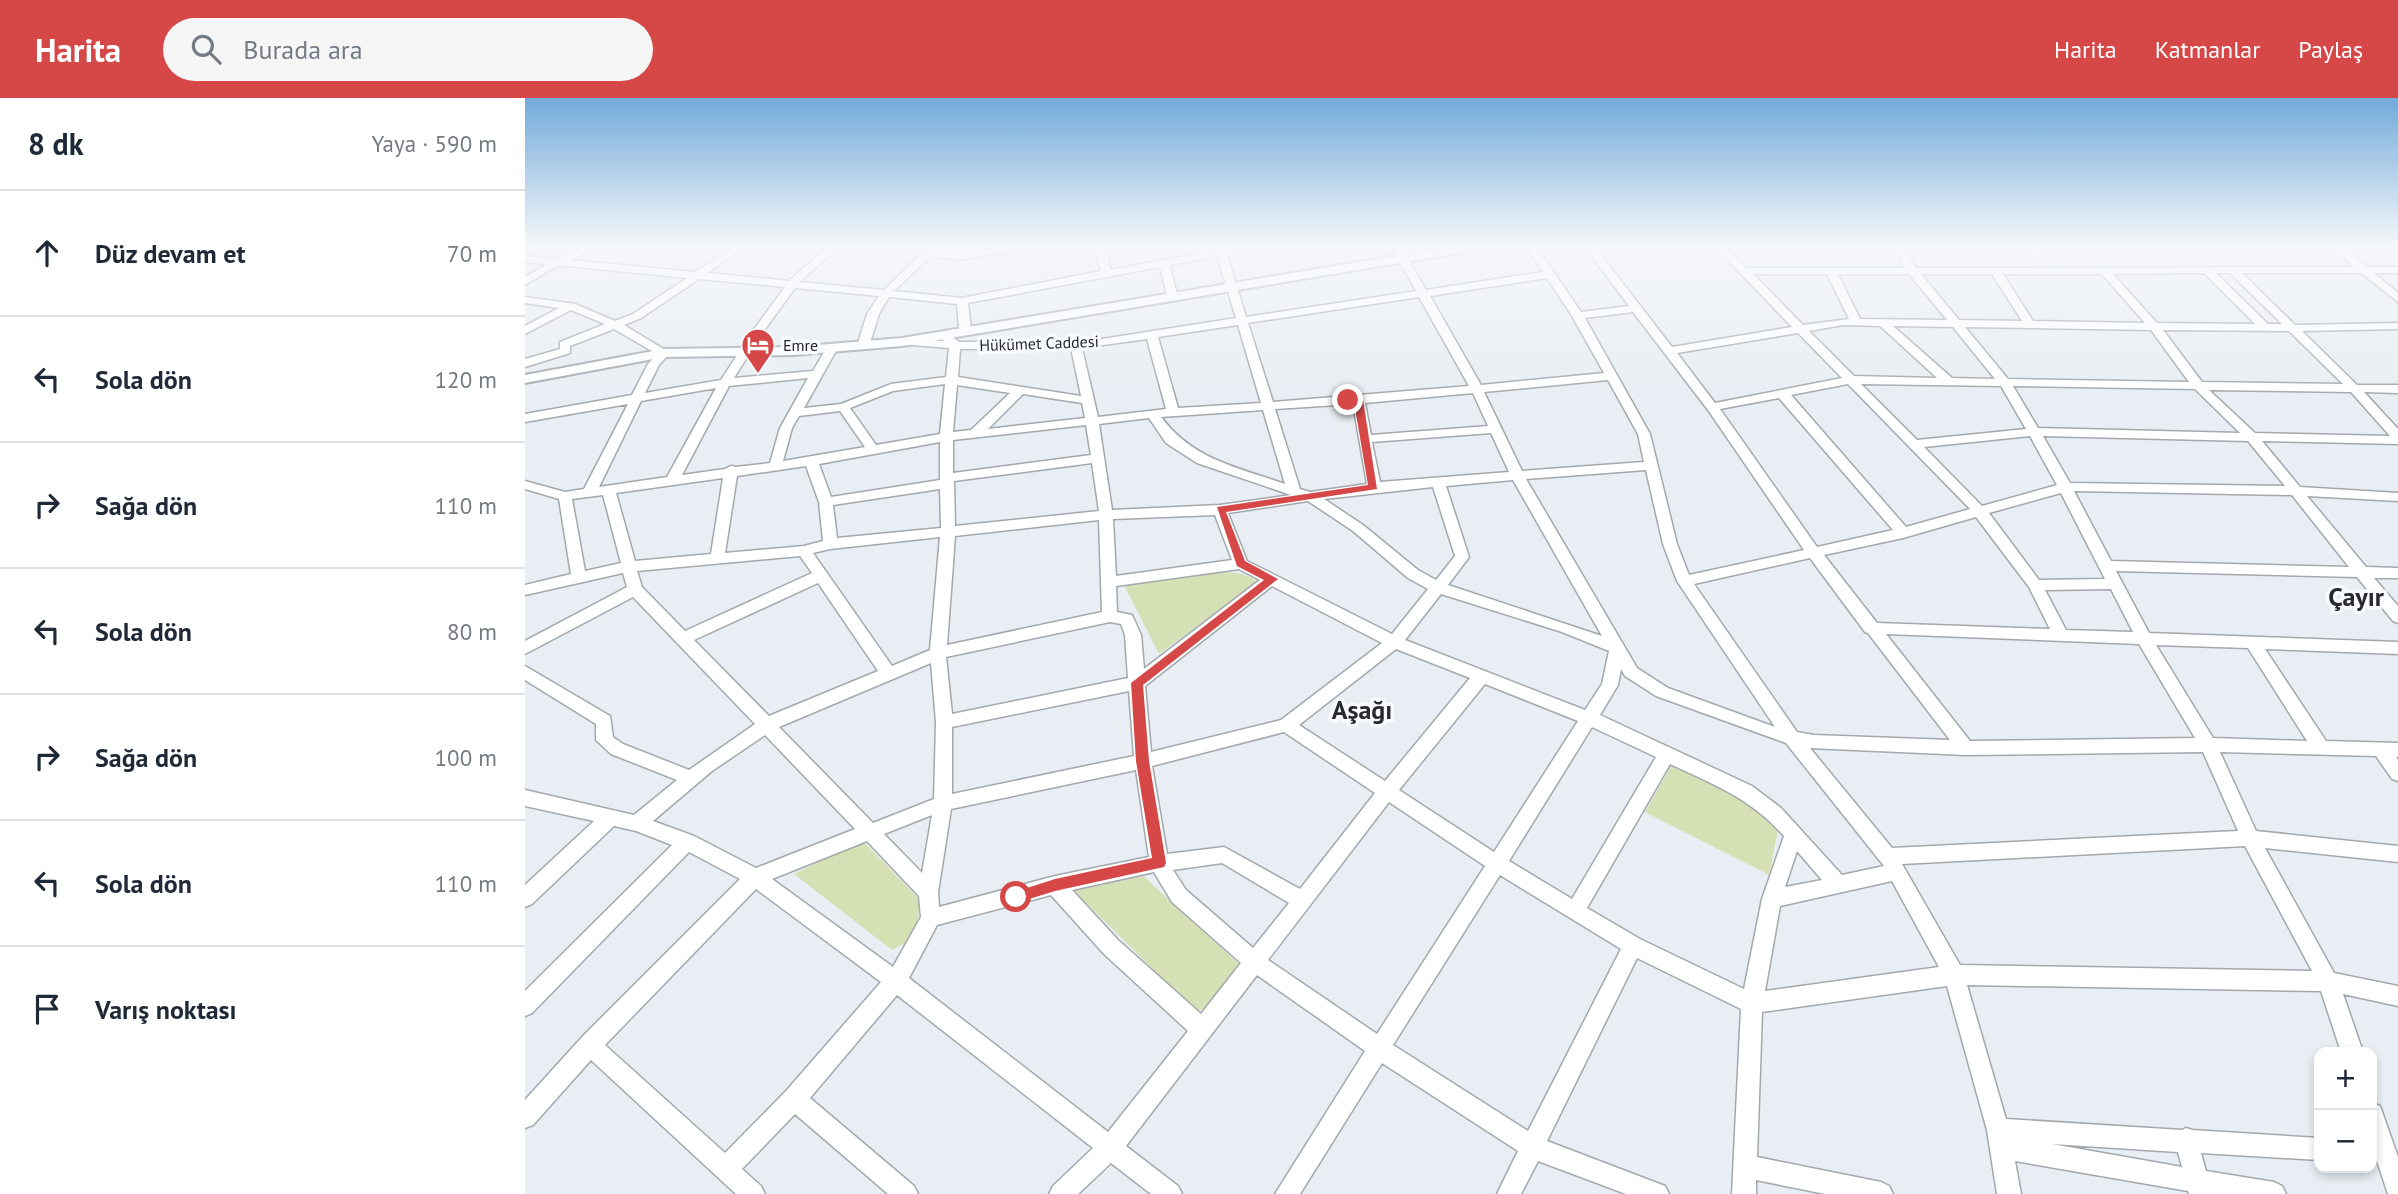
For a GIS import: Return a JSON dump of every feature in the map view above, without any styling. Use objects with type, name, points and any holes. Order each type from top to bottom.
[{"type":"main road","points":[[526,379],[664,353],[831,349],[958,336],[1161,297]]},
{"type":"street","points":[[526,379],[527,362],[566,351],[564,344],[637,316],[667,297]]},
{"type":"street","points":[[673,479],[724,383],[783,297]]},
{"type":"street","points":[[863,346],[870,316],[883,297]]},
{"type":"street","points":[[920,297],[962,301],[983,297]]},
{"type":"street","points":[[1235,297],[1271,406],[1294,489]]},
{"type":"street","name":"Hükümet Caddesi","points":[[958,336],[1076,345],[1404,297]]},
{"type":"street","points":[[1427,297],[1477,389],[1518,477],[1631,672],[1662,692],[1732,720],[1814,742],[1966,748],[2208,744],[2390,750],[2398,774]]},
{"type":"street","points":[[1565,297],[1644,434],[1670,544],[1684,581],[1792,738],[1892,864],[1954,975],[1999,1139],[2009,1194]]},
{"type":"street","points":[[1627,297],[1712,407],[1870,628],[1916,682],[1966,748]]},
{"type":"street","points":[[1769,297],[1981,513],[2035,585],[2060,633]]},
{"type":"street","points":[[1844,297],[1856,322]]},
{"type":"street","points":[[1935,297],[2005,383],[2036,432],[2142,635],[2208,744],[2250,838],[2329,981],[2350,1047]]},
{"type":"street","points":[[2012,297],[2030,326]]},
{"type":"street","points":[[2128,297],[2200,387],[2250,435],[2398,617]]},
{"type":"street","points":[[2234,297],[2264,327]]},
{"type":"street","points":[[2260,297],[2355,389],[2398,438]]},
{"type":"street","points":[[525,300],[571,306],[616,325],[664,353],[654,364],[589,493]]},
{"type":"street","points":[[727,1168],[794,1099],[896,981],[931,918],[928,892],[943,803],[944,722],[938,653],[948,531],[946,437],[962,301]]},
{"type":"street","points":[[525,331],[571,306]]},
{"type":"street","points":[[1578,316],[1635,308]]},
{"type":"street","points":[[1667,351],[1800,328],[1856,322],[2291,328],[2398,326]]},
{"type":"street","points":[[1883,323],[1949,382]]},
{"type":"street","points":[[1152,334],[1173,412]]},
{"type":"street","points":[[1076,345],[1085,400],[1092,420],[1095,459],[1105,515],[1110,616]]},
{"type":"street","points":[[776,464],[793,413],[831,349]]},
{"type":"street","points":[[525,418],[724,383],[815,374]]},
{"type":"street","points":[[525,485],[565,496],[731,470],[811,461],[946,437],[1092,420],[1358,400],[1609,376]]},
{"type":"street","points":[[793,413],[843,407],[891,388],[951,380],[1085,400]]},
{"type":"street","points":[[1712,407],[1851,380],[2398,389]]},
{"type":"street","points":[[975,434],[1020,390]]},
{"type":"street","points":[[1781,392],[1903,533]]},
{"type":"street","points":[[1358,400],[1374,487]]},
{"type":"street","points":[[843,407],[873,450]]},
{"type":"street","points":[[1154,416],[1171,440],[1202,460],[1294,489],[1313,498],[1358,528],[1413,574],[1439,588],[1567,628],[1617,648]]},
{"type":"street","points":[[1365,439],[1496,429]]},
{"type":"street","points":[[1916,444],[2036,432],[2398,438]]},
{"type":"street","points":[[826,502],[1095,459]]},
{"type":"street","points":[[811,461],[826,502],[830,544]]},
{"type":"street","points":[[525,590],[627,567],[804,551],[830,544],[1105,515],[1220,510],[1374,487],[1651,465]]},
{"type":"street","points":[[717,560],[731,470]]},
{"type":"street","points":[[525,1117],[590,1045],[755,877],[943,803],[1143,761],[1286,725],[1394,642],[1462,556],[1438,482]]},
{"type":"street","points":[[1684,581],[1903,533],[2065,487],[2294,491],[2398,497]]},
{"type":"street","points":[[608,490],[635,589],[928,892]]},
{"type":"street","points":[[565,496],[579,578]]},
{"type":"street","points":[[1220,510],[1241,564]]},
{"type":"street","points":[[804,551],[888,673]]},
{"type":"street","points":[[1108,582],[1241,564],[1394,642],[1589,718],[1754,796],[1794,834],[1839,884]]},
{"type":"street","points":[[2106,566],[2398,573]]},
{"type":"street","points":[[685,638],[819,576]]},
{"type":"street","points":[[944,722],[1137,683],[1272,579]]},
{"type":"street","points":[[2035,585],[2115,584]]},
{"type":"street","points":[[525,648],[635,589]]},
{"type":"street","points":[[636,823],[691,778],[768,724],[888,673],[938,653],[1110,616],[1127,620],[1133,635],[1143,761],[1159,863],[1179,896],[1255,962],[1380,1049],[1532,1147],[1657,1194]]},
{"type":"street","points":[[1870,628],[2142,635],[2398,648]]},
{"type":"street","points":[[2252,641],[2321,748]]},
{"type":"street","points":[[1287,1194],[1610,685],[1617,648]]},
{"type":"street","points":[[525,672],[604,721],[605,740],[617,749],[691,778]]},
{"type":"street","points":[[1061,1194],[1110,1148],[1388,790],[1481,677]]},
{"type":"street","points":[[1286,725],[1496,863],[1633,946],[1752,1003],[1954,975],[2329,981],[2398,996]]},
{"type":"street","points":[[1576,911],[1667,754]]},
{"type":"street","points":[[525,798],[636,823],[687,842],[755,877],[896,981],[1170,1194]]},
{"type":"street","points":[[525,898],[611,817]]},
{"type":"street","points":[[1744,1194],[1752,1003],[1772,899],[1794,834]]},
{"type":"street","points":[[1772,899],[1839,884],[1892,864],[2250,838],[2398,854]]},
{"type":"street","points":[[525,1006],[687,842]]},
{"type":"street","points":[[931,918],[1055,885],[1159,863],[1224,855],[1302,900]]},
{"type":"street","points":[[1055,885],[1111,947],[1202,1029]]},
{"type":"street","points":[[1509,1194],[1633,946]]},
{"type":"street","points":[[590,1045],[753,1194]]},
{"type":"street","points":[[794,1099],[906,1194]]},
{"type":"street","points":[[2377,1130],[2398,1190]]},
{"type":"street","points":[[1999,1139],[2186,1139],[2314,1149]]},
{"type":"street","points":[[1999,1139],[2200,1187],[2274,1194]]},
{"type":"street","points":[[2186,1139],[2200,1187]]},
{"type":"street","points":[[1745,1166],[1881,1194]]},
{"type":"green space","points":[[1207,572],[1240,574],[1258,582],[1159,654],[1124,585]]},
{"type":"green space","points":[[1671,766],[1758,804],[1778,830],[1769,875],[1645,812]]},
{"type":"green space","points":[[858,843],[866,844],[917,897],[920,909],[913,939],[892,950],[794,874]]},
{"type":"green space","points":[[1140,873],[1241,966],[1207,1008],[1195,1011],[1074,891]]},
{"type":"place","name":"Emre","points":[[758,375]]},
{"type":"district","name":"Çayır","points":[[2356,597]]},
{"type":"district","name":"Aşağı","points":[[1362,710]]},
{"type":"route","points":[[1016,897],[1055,885],[1159,863],[1143,761],[1137,683],[1272,579],[1241,564],[1220,510],[1374,487],[1358,400],[1348,400]]}]
